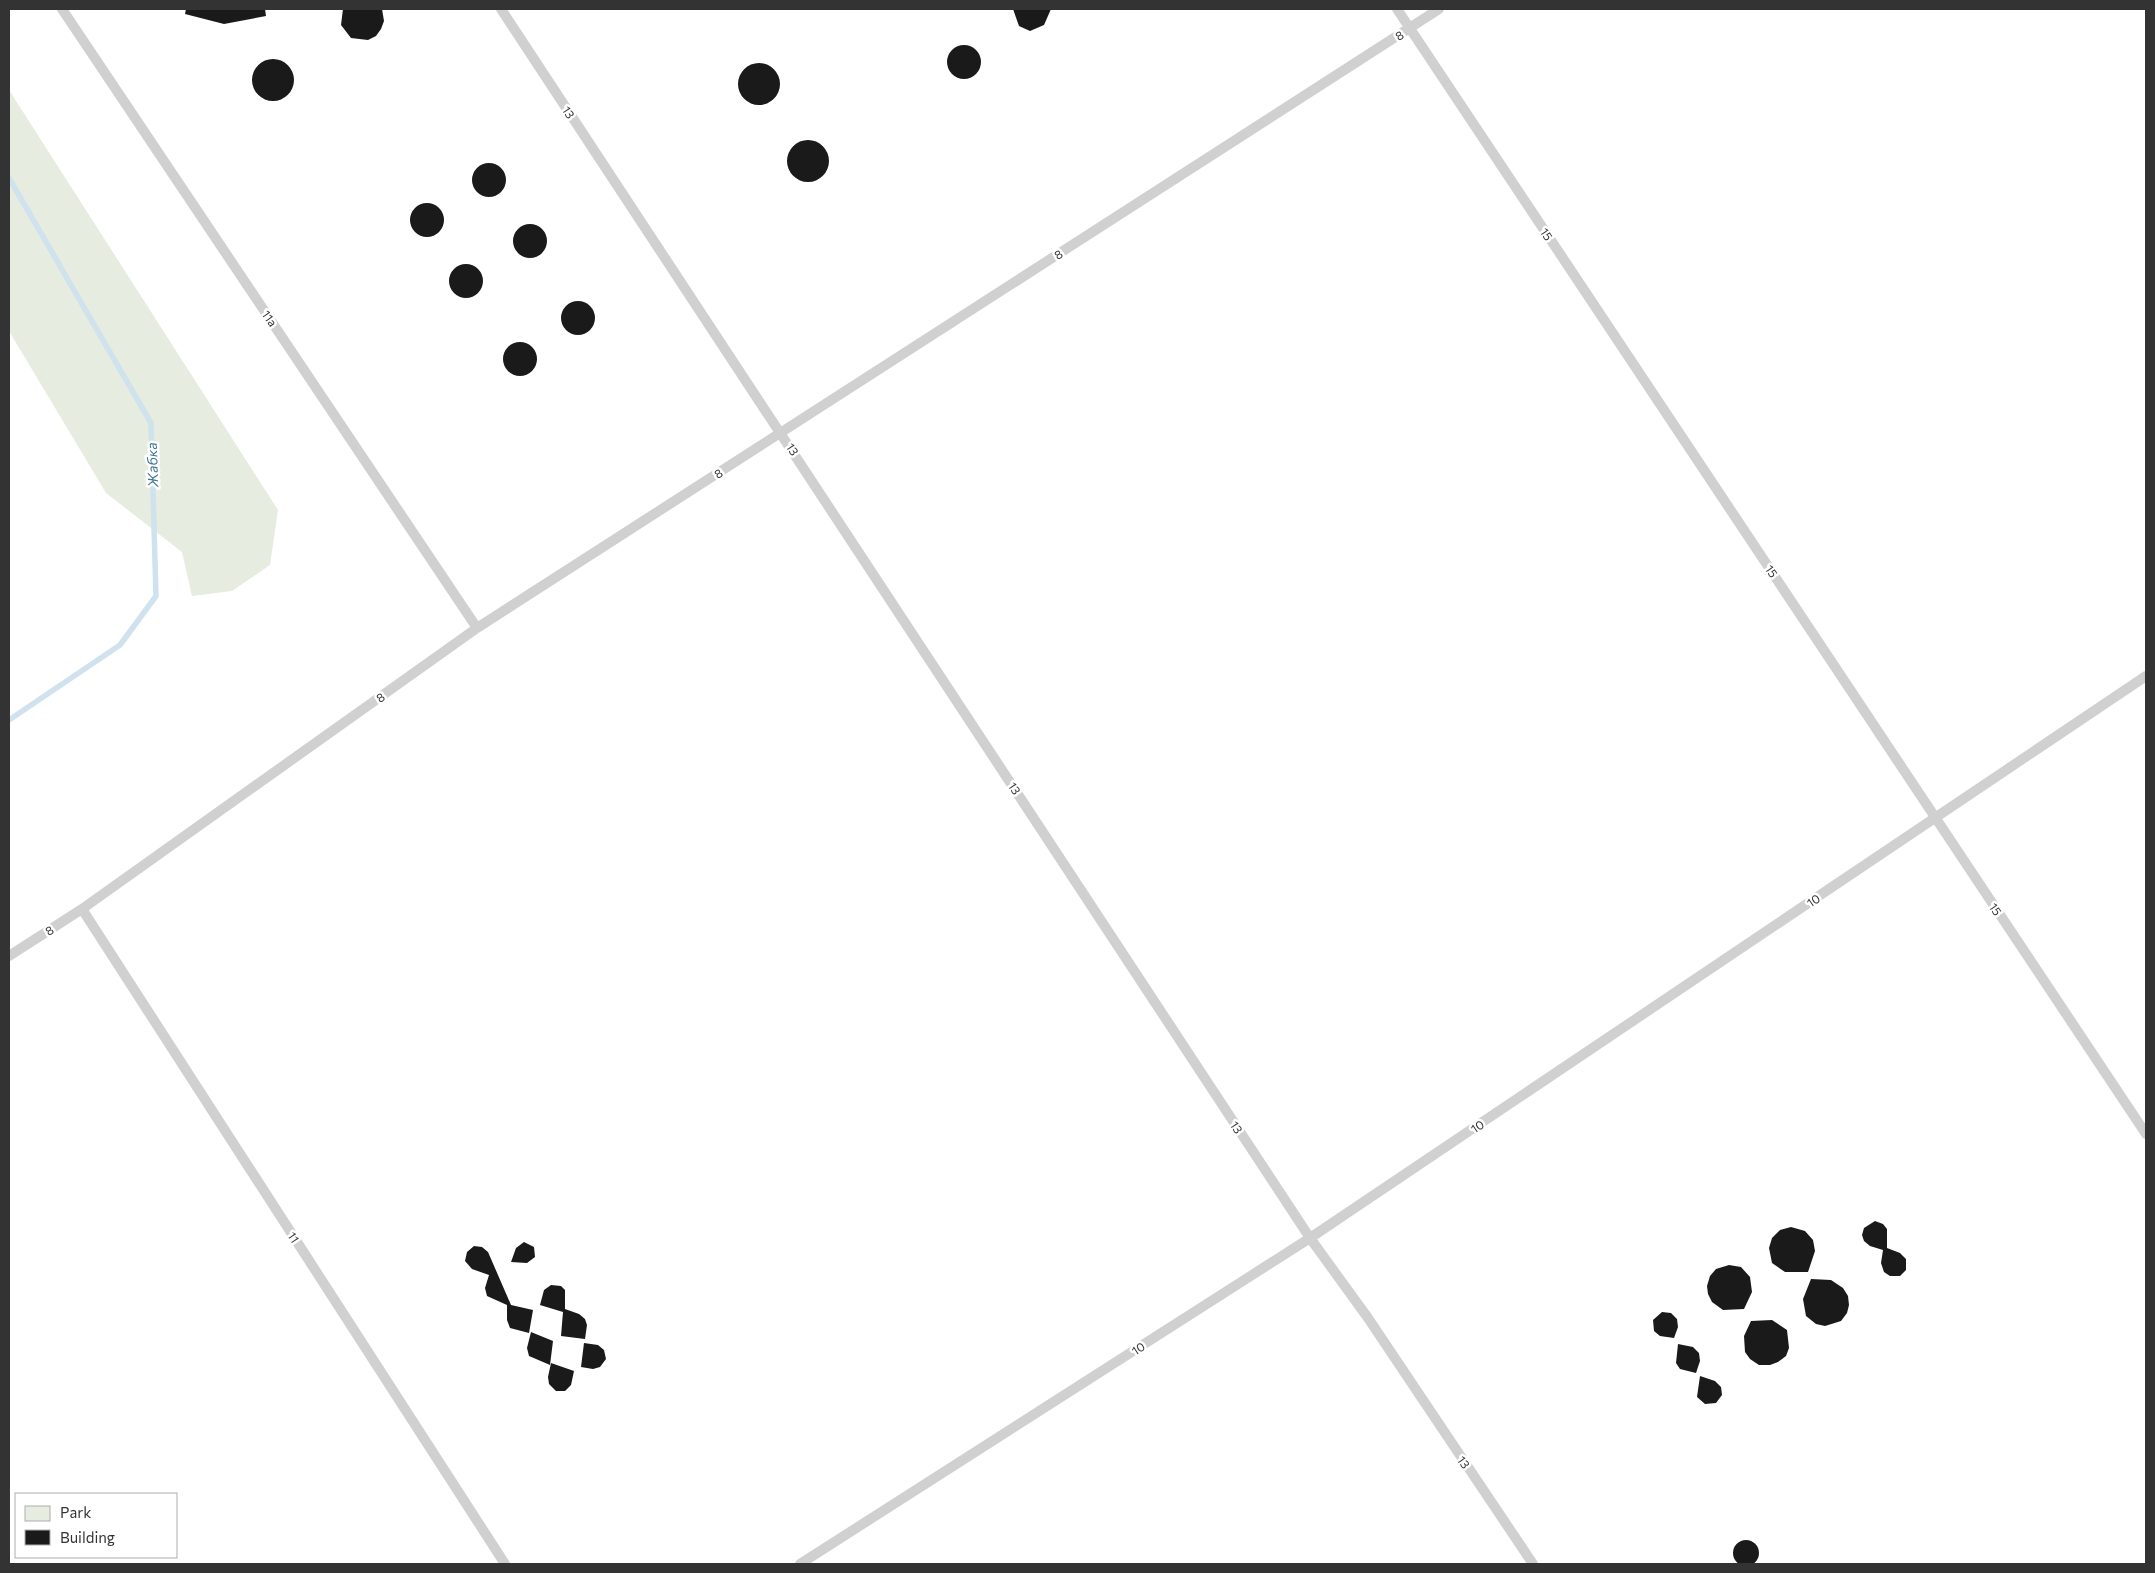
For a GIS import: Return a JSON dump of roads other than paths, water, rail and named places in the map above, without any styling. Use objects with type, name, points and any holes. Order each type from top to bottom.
[{"type":"lane","name":"11a","points":[[62,9],[477,628]]},
{"type":"lane","name":"13","points":[[501,9],[782,433],[1310,1238],[1368,1318],[1532,1564]]},
{"type":"lane","name":"15","points":[[1397,9],[2146,1134]]},
{"type":"lane","name":"8","points":[[9,956],[82,910],[477,628],[1439,9]]},
{"type":"lane","name":"10","points":[[800,1564],[1310,1238],[2146,676]]},
{"type":"lane","name":"11","points":[[82,910],[505,1564]]},
{"type":"waterway","name":"Жабка","points":[[9,178],[151,423],[156,596],[120,645],[9,720]]}]
